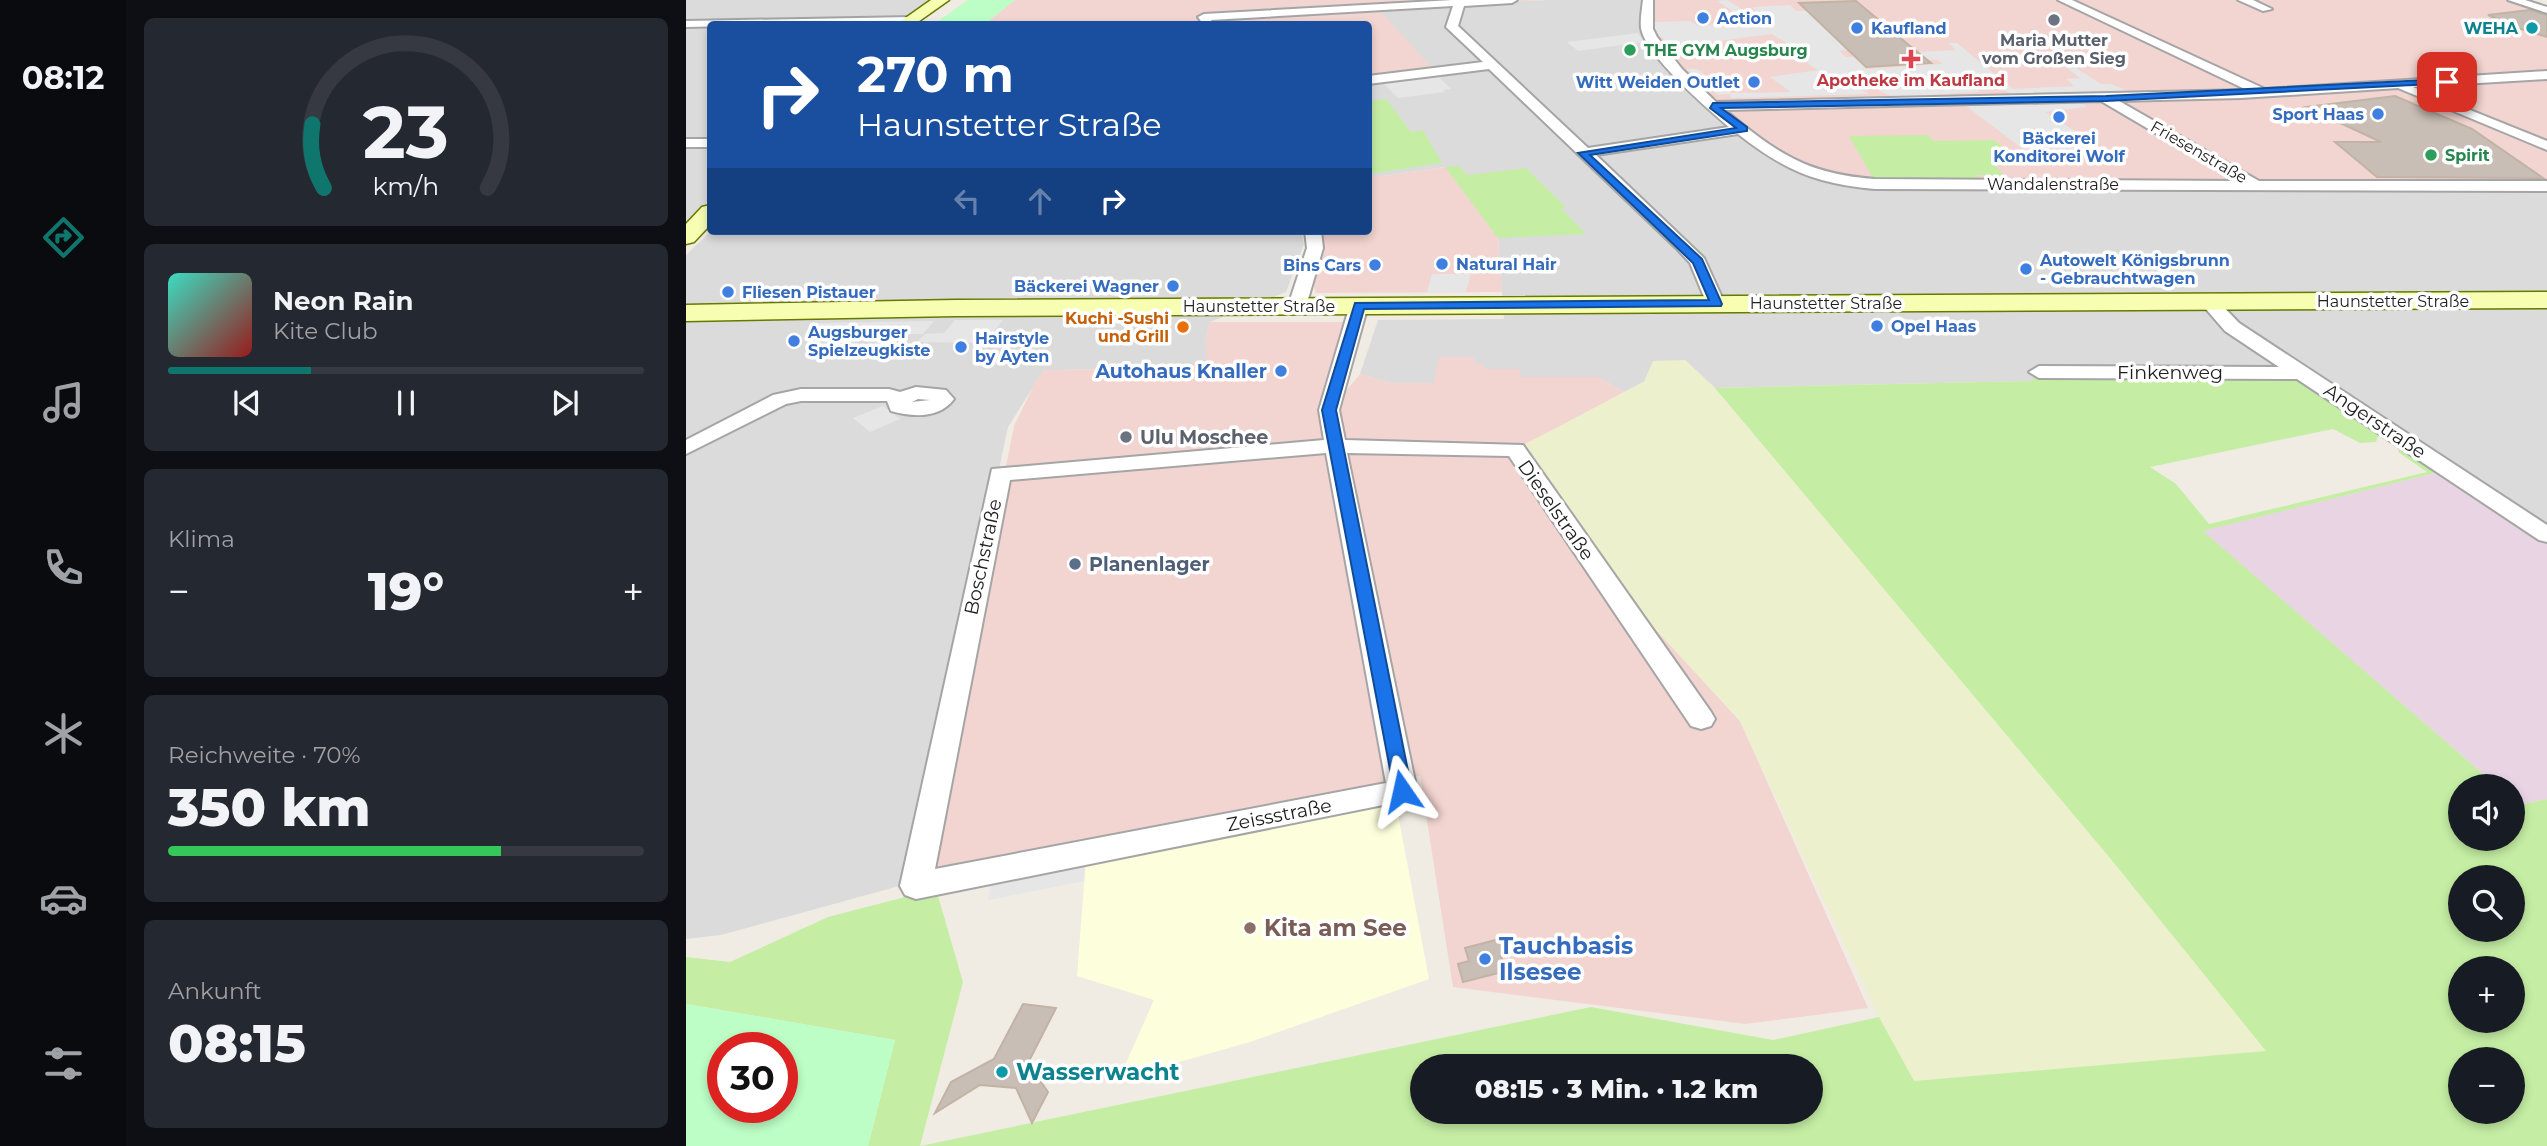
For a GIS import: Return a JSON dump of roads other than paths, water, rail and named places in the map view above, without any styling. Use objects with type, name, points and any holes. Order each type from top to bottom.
[{"type":"main road","points":[[915,21],[941,0]]},
{"type":"main road","points":[[917,21],[959,0]]},
{"type":"main road","points":[[686,237],[707,215]]},
{"type":"main road","name":"Haunstetter Straße","points":[[686,313],[1359,305],[2547,300]]},
{"type":"street","points":[[1206,21],[1461,1],[1511,0]]},
{"type":"street","name":"Wandalenstraße","points":[[1648,0],[1647,29],[1655,45],[1676,70],[1713,106],[1743,129],[1796,167],[1816,176],[1855,183],[2547,186]]},
{"type":"street","points":[[2063,0],[2264,93]]},
{"type":"street","points":[[2243,0],[2267,9]]},
{"type":"street","points":[[2513,0],[2547,10]]},
{"type":"street","points":[[1461,1],[1452,27],[1698,261],[1716,304]]},
{"type":"street","points":[[686,24],[707,24]]},
{"type":"street","points":[[1372,80],[1492,65]]},
{"type":"street","points":[[1713,106],[2106,99],[2264,93],[2547,75]]},
{"type":"street","points":[[2397,85],[2547,146]]},
{"type":"street","name":"Friesenstraße","points":[[2106,99],[2255,185]]},
{"type":"street","points":[[1583,153],[1743,129]]},
{"type":"street","points":[[686,144],[707,143]]},
{"type":"street","points":[[1297,306],[1315,248],[1313,235]]},
{"type":"street","name":"Angerstraße","points":[[2208,302],[2232,327],[2547,535]]},
{"type":"street","name":"Zeissstraße","points":[[916,886],[1402,791],[1329,410],[1359,305]]},
{"type":"street","name":"Finkenweg","points":[[2039,372],[2301,373]]},
{"type":"street","points":[[686,448],[780,399],[801,395],[889,395],[901,398]]},
{"type":"street","name":"Dieselstraße","points":[[1334,446],[1515,450],[1701,719]]},
{"type":"street","name":"Boschstraße","points":[[916,886],[1000,474],[1334,446]]},
{"type":"place","name":"Action","points":[[1703,18]]},
{"type":"place","name":"Maria Mutter vom Großen Sieg","points":[[2054,20]]},
{"type":"place","name":"Kaufland","points":[[1857,28]]},
{"type":"place","name":"WEHA","points":[[2532,28]]},
{"type":"place","name":"THE GYM Augsburg","points":[[1630,50]]},
{"type":"place","name":"Apotheke im Kaufland","points":[[1911,59]]},
{"type":"place","name":"Witt Weiden Outlet","points":[[1754,82]]},
{"type":"place","name":"Sport Haas","points":[[2378,114]]},
{"type":"place","name":"Bäckerei Konditorei Wolf","points":[[2059,117]]},
{"type":"place","name":"Spirit","points":[[2431,155]]},
{"type":"place","name":"Natural Hair","points":[[1442,264]]},
{"type":"place","name":"Bins Cars","points":[[1375,265]]},
{"type":"place","name":"Autowelt Königsbrunn - Gebrauchtwagen","points":[[2026,269]]},
{"type":"place","name":"Bäckerei Wagner","points":[[1173,286]]},
{"type":"place","name":"Fliesen Pistauer","points":[[728,292]]},
{"type":"place","name":"Opel Haas","points":[[1877,326]]},
{"type":"place","name":"Kuchi -Sushi und Grill","points":[[1183,327]]},
{"type":"place","name":"Augsburger Spielzeugkiste","points":[[794,341]]},
{"type":"place","name":"Hairstyle by Ayten","points":[[961,347]]},
{"type":"place","name":"Autohaus Knaller","points":[[1281,371]]},
{"type":"place","name":"Ulu Moschee","points":[[1126,437]]},
{"type":"place","name":"Planenlager","points":[[1075,564]]},
{"type":"place","name":"Kita am See","points":[[1250,928]]},
{"type":"place","name":"Tauchbasis Ilsesee","points":[[1485,959]]},
{"type":"place","name":"Wasserwacht","points":[[1002,1072]]}]
